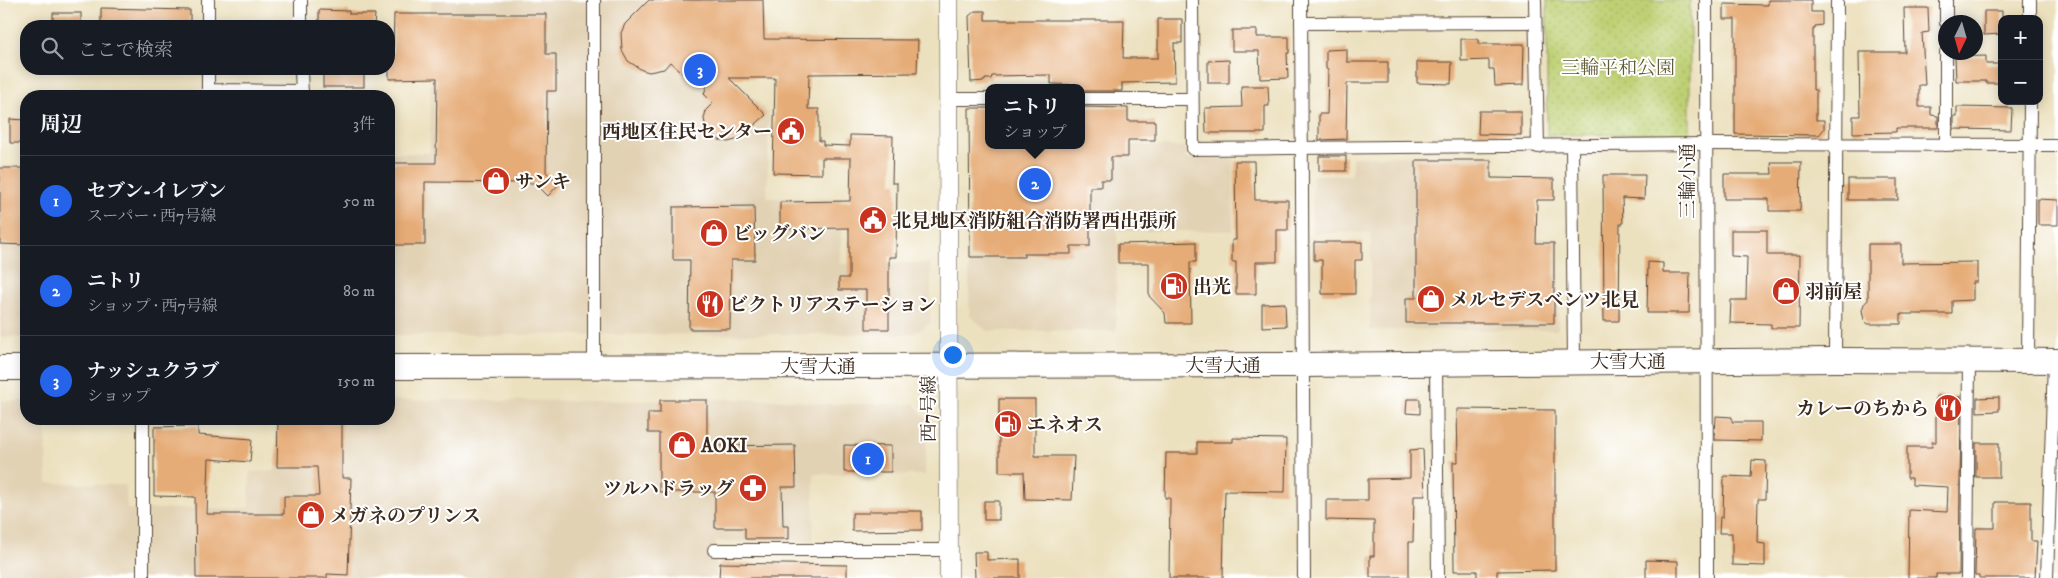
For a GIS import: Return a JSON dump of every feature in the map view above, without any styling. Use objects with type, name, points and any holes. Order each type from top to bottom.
[{"type":"highway","name":"大雪大通","points":[[395,367],[1303,365],[1835,360],[2056,361]]},
{"type":"highway","points":[[0,368],[20,368]]},
{"type":"street","points":[[208,0],[208,20]]},
{"type":"street","points":[[301,0],[301,20]]},
{"type":"street","points":[[594,0],[594,366]]},
{"type":"street","name":"西7号線","points":[[948,0],[949,578]]},
{"type":"street","points":[[1192,0],[1193,149],[1706,144],[2058,146]]},
{"type":"street","points":[[1301,0],[1304,578]]},
{"type":"street","points":[[1536,0],[1538,147]]},
{"type":"street","name":"三輪小通","points":[[1706,0],[1707,578]]},
{"type":"street","points":[[1835,360],[1837,0]]},
{"type":"street","points":[[1946,0],[1946,15]]},
{"type":"street","points":[[2030,0],[2030,15]]},
{"type":"street","points":[[1301,23],[1535,22]]},
{"type":"street","points":[[1946,60],[1946,145]]},
{"type":"street","points":[[208,75],[208,90]]},
{"type":"street","points":[[302,75],[302,90]]},
{"type":"street","points":[[948,99],[985,99]]},
{"type":"street","points":[[1085,99],[1192,99]]},
{"type":"street","points":[[2028,361],[2030,105]]},
{"type":"street","points":[[1572,146],[1574,362]]},
{"type":"street","points":[[1967,578],[1969,361]]},
{"type":"street","points":[[2048,578],[2056,361]]},
{"type":"street","points":[[1436,364],[1438,578]]},
{"type":"street","points":[[143,425],[143,578]]},
{"type":"street","points":[[714,550],[949,550]]},
{"type":"shaded area","points":[[431,0],[653,0],[769,113],[767,198],[841,198],[841,264],[931,263],[930,323],[913,334],[395,335],[395,153],[430,153]]},
{"type":"shaded area","points":[[1130,106],[1130,145],[1185,147],[1185,159],[1234,159],[1233,231],[1117,231],[1116,331],[987,331],[969,315],[969,108],[985,108],[985,149],[1085,149],[1085,107]]},
{"type":"shaded area","points":[[1495,155],[1495,241],[1558,238],[1558,330],[1370,330],[1371,232],[1312,233],[1313,175],[1352,175],[1352,157]]},
{"type":"shaded area","points":[[0,166],[20,166],[20,337],[0,337]]},
{"type":"shaded area","points":[[714,399],[790,400],[819,404],[914,404],[927,421],[925,475],[814,474],[813,541],[716,541],[716,578],[0,578],[0,401],[20,401],[20,425],[46,425],[47,483],[126,485],[127,509],[249,508],[250,472],[275,471],[275,425],[395,425],[395,400],[645,401]]},
{"type":"green space","name":"三輪平和公園","points":[[1547,0],[1690,0],[1690,134],[1547,135]]},
{"type":"building","points":[[649,0],[763,0],[764,39],[918,40],[917,73],[809,74],[808,109],[819,109],[819,141],[823,141],[823,145],[850,146],[850,135],[893,136],[892,183],[897,183],[896,257],[889,257],[889,329],[866,329],[866,290],[839,290],[839,278],[849,278],[849,228],[780,229],[780,202],[850,201],[851,158],[822,158],[822,174],[773,173],[775,78],[729,78],[766,115],[739,139],[728,142],[719,140],[706,128],[704,119],[706,110],[713,103],[704,94],[707,85],[689,79],[670,62],[664,69],[649,72],[642,70],[628,61],[622,50],[621,33],[625,24]]},
{"type":"building","points":[[1768,0],[1811,0],[1811,12],[1822,12],[1822,25],[1815,26],[1815,29],[1813,29],[1813,90],[1816,90],[1816,120],[1824,120],[1824,129],[1819,135],[1735,134],[1735,19],[1724,19],[1724,4],[1768,5]]},
{"type":"building","points":[[101,8],[190,10],[190,20],[101,20]]},
{"type":"building","points":[[1904,8],[1928,8],[1929,32],[1922,33],[1925,85],[1919,85],[1919,107],[1931,107],[1931,115],[1938,116],[1938,128],[1896,128],[1896,132],[1853,133],[1853,116],[1860,116],[1859,52],[1905,52]]},
{"type":"building","points":[[319,10],[349,11],[349,14],[375,14],[374,20],[319,20]]},
{"type":"building","points":[[975,11],[985,11],[985,20],[1124,20],[1123,58],[1158,58],[1158,19],[1182,19],[1182,43],[1174,43],[1175,82],[1122,83],[1122,91],[1085,91],[1085,84],[1051,84],[1051,75],[992,76],[991,79],[985,79],[985,81],[971,82],[969,16]]},
{"type":"building","points":[[1984,11],[2002,11],[2002,15],[1998,15],[1998,34],[1984,35]]},
{"type":"building","points":[[53,13],[81,13],[81,20],[53,20]]},
{"type":"building","points":[[394,14],[546,14],[546,54],[556,54],[556,91],[547,91],[546,172],[559,184],[548,196],[535,183],[425,182],[425,245],[395,245],[395,163],[436,163],[437,78],[389,79],[389,75],[395,75]]},
{"type":"building","points":[[1232,30],[1257,30],[1257,37],[1289,37],[1289,53],[1287,53],[1288,78],[1260,79],[1259,51],[1232,51]]},
{"type":"building","points":[[1461,39],[1478,39],[1478,44],[1524,44],[1523,85],[1495,86],[1494,69],[1489,69],[1489,60],[1461,61]]},
{"type":"building","points":[[1347,49],[1347,62],[1388,62],[1388,83],[1347,83],[1346,139],[1319,140],[1319,114],[1327,114],[1328,69],[1326,69],[1326,50]]},
{"type":"building","points":[[1983,56],[1986,56],[1986,64],[1998,64],[1998,83],[1956,81],[1955,60],[1983,60]]},
{"type":"building","points":[[1229,60],[1229,83],[1208,83],[1208,61]]},
{"type":"building","points":[[1417,62],[1452,62],[1451,84],[1417,83]]},
{"type":"building","points":[[323,75],[364,75],[364,87],[323,87]]},
{"type":"building","points":[[1241,86],[1268,86],[1269,106],[1265,106],[1265,133],[1206,133],[1205,108],[1242,107]]},
{"type":"building","points":[[1085,107],[1128,108],[1128,121],[1155,121],[1155,140],[1128,140],[1128,157],[1111,157],[1111,180],[1101,180],[1101,187],[1090,187],[1090,246],[1071,246],[1071,254],[1024,254],[1024,257],[970,257],[969,108],[985,108],[985,149],[1085,149]]},
{"type":"building","points":[[1957,107],[2012,108],[2011,130],[1954,129],[1954,116],[1957,116]]},
{"type":"building","points":[[1479,111],[1521,111],[1521,135],[1478,134]]},
{"type":"building","points":[[10,119],[20,120],[20,143],[10,143]]},
{"type":"building","points":[[1319,156],[1346,156],[1346,171],[1319,171]]},
{"type":"building","points":[[1416,160],[1491,160],[1491,178],[1554,179],[1554,200],[1537,200],[1536,243],[1554,243],[1554,323],[1406,323],[1406,298],[1416,298]]},
{"type":"building","points":[[1235,161],[1254,161],[1255,200],[1288,200],[1288,230],[1277,230],[1277,262],[1256,262],[1256,294],[1236,294],[1236,262],[1232,262],[1232,240],[1236,240]]},
{"type":"building","points":[[1771,162],[1801,162],[1800,211],[1769,211],[1769,199],[1724,199],[1724,174],[1772,174]]},
{"type":"building","points":[[0,168],[20,168],[20,245],[0,244]]},
{"type":"building","points":[[1603,175],[1645,175],[1644,199],[1622,198],[1623,224],[1620,224],[1619,321],[1604,321]]},
{"type":"building","points":[[1848,179],[1898,179],[1898,200],[1848,200]]},
{"type":"building","points":[[2038,199],[2058,200],[2058,225],[2038,225]]},
{"type":"building","name":"ビッグバン","points":[[754,206],[755,260],[731,260],[730,329],[689,329],[690,260],[673,260],[673,207]]},
{"type":"building","points":[[1731,230],[1767,230],[1767,255],[1800,255],[1799,328],[1771,328],[1771,324],[1730,323],[1731,300],[1746,300],[1747,257],[1731,256]]},
{"type":"building","points":[[1196,242],[1196,262],[1190,262],[1191,323],[1166,323],[1165,313],[1149,296],[1149,263],[1118,263],[1118,244]]},
{"type":"building","points":[[1314,242],[1362,242],[1362,260],[1355,260],[1355,294],[1322,294],[1322,260],[1314,260]]},
{"type":"building","points":[[1868,244],[1901,244],[1901,263],[1977,262],[1977,282],[1973,282],[1973,300],[1952,301],[1952,314],[1901,314],[1901,324],[1868,324],[1864,320],[1862,310],[1868,300]]},
{"type":"building","points":[[1648,262],[1663,263],[1663,273],[1690,273],[1689,313],[1647,313]]},
{"type":"building","points":[[1285,303],[1286,326],[1262,327],[1262,304]]},
{"type":"building","points":[[1936,396],[1961,398],[1959,574],[1936,574],[1936,578],[1908,578],[1909,510],[1947,512],[1948,487],[1912,485],[1912,478],[1907,478],[1907,447],[1932,447],[1932,442],[1936,442]]},
{"type":"building","points":[[1999,397],[1999,411],[1977,412],[1977,398]]},
{"type":"building","points":[[999,399],[1035,399],[1035,456],[1074,456],[1072,500],[1025,499],[1024,472],[999,472]]},
{"type":"building","points":[[1407,399],[1420,399],[1420,414],[1406,413]]},
{"type":"building","points":[[660,400],[707,400],[707,446],[795,445],[796,487],[782,487],[783,526],[789,526],[789,539],[745,539],[745,528],[715,528],[715,492],[659,492],[659,433],[648,433],[648,413],[660,413]]},
{"type":"building","points":[[1457,409],[1555,410],[1555,570],[1497,571],[1497,578],[1477,578],[1477,571],[1454,571],[1453,462],[1458,462]]},
{"type":"building","points":[[1716,416],[1732,417],[1732,422],[1761,422],[1761,441],[1715,440]]},
{"type":"building","points":[[278,425],[342,425],[342,478],[351,478],[348,575],[327,574],[327,578],[196,578],[195,497],[154,496],[154,427],[198,426],[198,435],[252,439],[250,462],[209,459],[207,514],[284,514],[284,496],[319,496],[317,467],[277,467]]},
{"type":"building","points":[[1233,438],[1286,439],[1285,492],[1225,491],[1223,578],[1169,578],[1170,498],[1165,498],[1166,453],[1197,453],[1197,442],[1233,442]]},
{"type":"building","points":[[1976,443],[1999,443],[1999,477],[1976,477]]},
{"type":"building","points":[[844,445],[891,446],[891,472],[844,472]]},
{"type":"building","points":[[1423,449],[1425,496],[1414,496],[1413,542],[1409,542],[1409,577],[1370,577],[1370,556],[1374,556],[1374,521],[1326,520],[1326,500],[1368,500],[1368,479],[1410,478],[1410,450]]},
{"type":"building","points":[[1752,460],[1766,461],[1765,499],[1758,499],[1757,543],[1765,544],[1765,566],[1732,565],[1732,533],[1719,533],[1720,517],[1723,517],[1724,476],[1751,477]]},
{"type":"building","points":[[984,501],[999,501],[999,520],[984,520]]},
{"type":"building","points":[[1995,502],[2031,502],[2031,541],[2037,541],[2035,578],[1979,578],[1979,575],[1975,575],[1976,528],[1995,528]]},
{"type":"building","points":[[869,511],[922,511],[922,530],[852,531],[852,513],[869,513]]},
{"type":"building","points":[[974,552],[987,552],[987,560],[1020,559],[1020,578],[975,578]]},
{"type":"building","points":[[1646,560],[1678,561],[1678,578],[1646,578]]},
{"type":"building","points":[[720,563],[847,565],[847,578],[719,578]]},
{"type":"place","name":"ナッシュクラブ","points":[[700,70]]},
{"type":"place","name":"西地区住民センター","points":[[791,131]]},
{"type":"place","name":"サンキ","points":[[496,181]]},
{"type":"place","name":"ニトリ","points":[[1035,184]]},
{"type":"place","name":"北見地区消防組合消防署西出張所","points":[[873,220]]},
{"type":"place","name":"ビッグバン","points":[[714,233]]},
{"type":"place","name":"出光","points":[[1174,286]]},
{"type":"place","name":"羽前屋","points":[[1786,291]]},
{"type":"place","name":"メルセデスベンツ北見","points":[[1431,299]]},
{"type":"place","name":"ビクトリアステーション","points":[[710,304]]},
{"type":"place","name":"カレーのちから","points":[[1948,408]]},
{"type":"place","name":"エネオス","points":[[1008,424]]},
{"type":"place","name":"AOKI","points":[[682,445]]},
{"type":"place","name":"セブン-イレブン","points":[[868,459]]},
{"type":"place","name":"ツルハドラッグ","points":[[753,488]]},
{"type":"place","name":"メガネのプリンス","points":[[311,515]]}]
